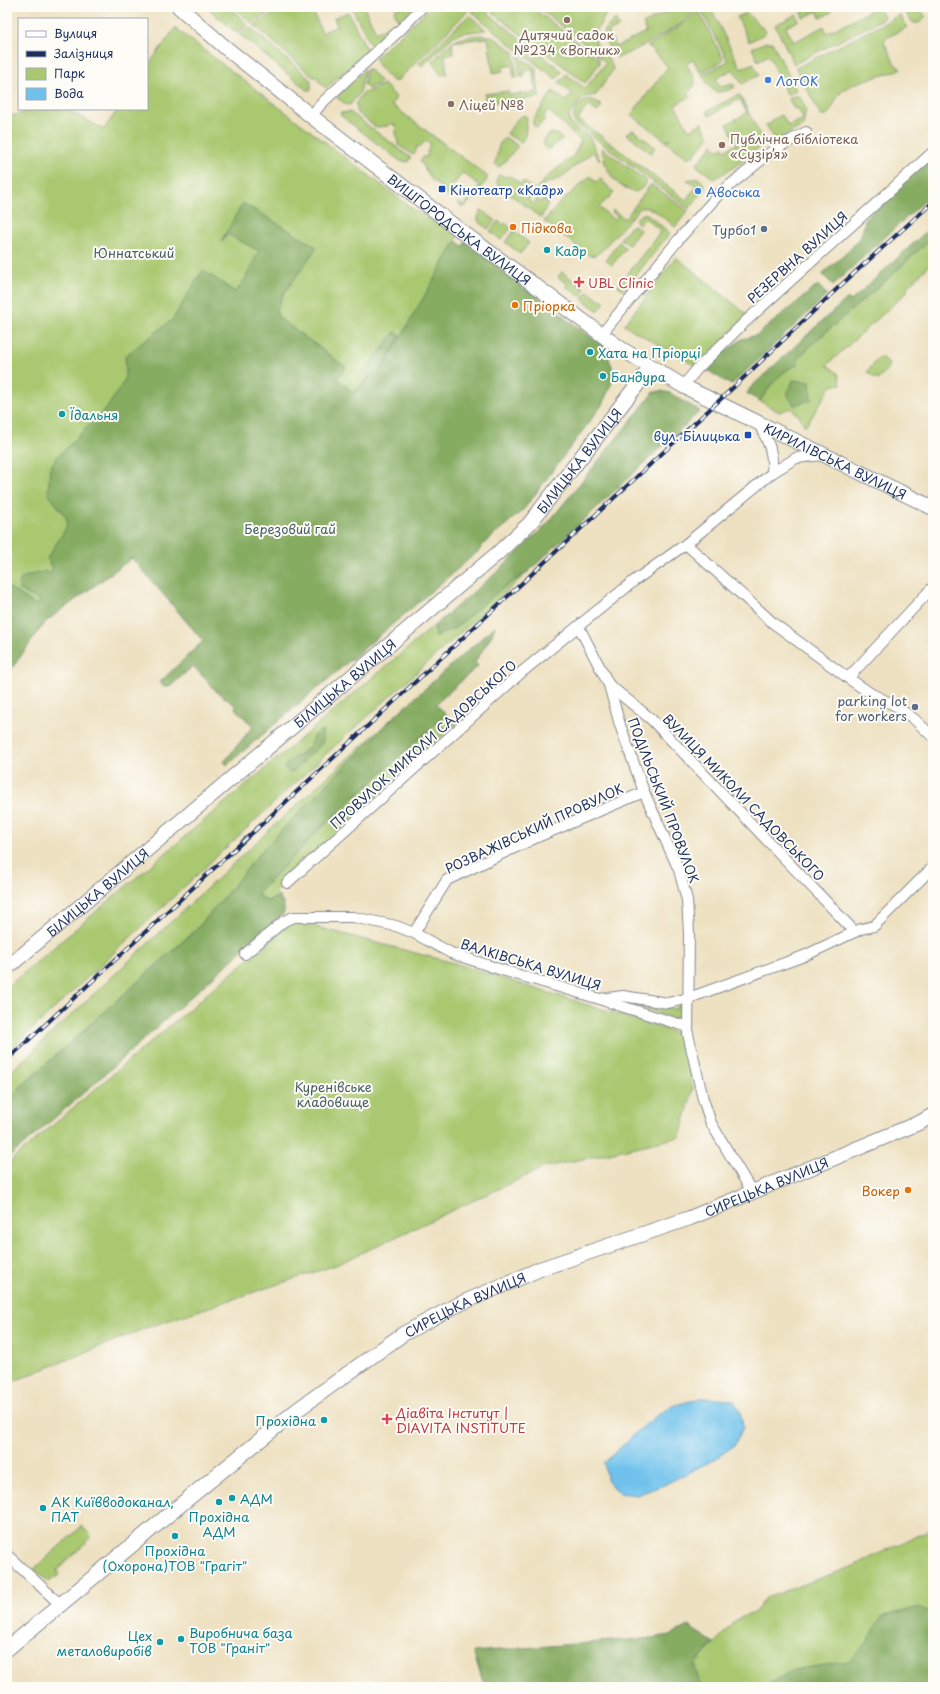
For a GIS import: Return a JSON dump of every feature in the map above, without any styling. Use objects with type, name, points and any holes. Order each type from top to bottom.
[{"type":"main road","name":"ВИШГОРОДСЬКА ВУЛИЦЯ","points":[[179,7],[226,48],[311,116],[461,231],[602,335],[682,386],[759,424]]},
{"type":"main road","name":"БІЛИЦЬКА ВУЛИЦЯ","points":[[7,968],[499,552],[530,523],[651,367]]},
{"type":"main road","name":"КИРИЛІВСЬКА ВУЛИЦЯ","points":[[759,424],[933,508]]},
{"type":"main road","name":"СИРЕЦЬКА ВУЛИЦЯ","points":[[7,1648],[297,1410],[402,1334],[456,1306],[540,1269],[690,1218],[921,1122],[933,1114]]},
{"type":"street","points":[[311,116],[323,102],[402,28],[422,7]]},
{"type":"street","points":[[602,335],[672,248],[720,193],[775,149],[806,132]]},
{"type":"street","name":"РЕЗЕРВНА ВУЛИЦЯ","points":[[682,386],[698,368],[746,321],[933,152]]},
{"type":"street","points":[[759,424],[768,440],[772,452],[774,461],[772,472]]},
{"type":"street","points":[[578,627],[634,581],[686,544],[772,472],[796,458],[825,455]]},
{"type":"street","points":[[686,544],[774,623],[870,693],[896,706],[914,719],[933,737]]},
{"type":"street","points":[[848,678],[933,587]]},
{"type":"street","name":"ПОДІЛЬСЬКИЙ ПРОВУЛОК","points":[[578,627],[609,685],[620,725],[644,792],[679,870],[687,900],[689,933],[688,1027],[703,1099],[711,1123],[752,1192]]},
{"type":"street","name":"ПРОВУЛОК МИКОЛИ САДОВСЬКОГО","points":[[287,883],[523,671],[578,627]]},
{"type":"street","name":"ВУЛИЦЯ МИКОЛИ САДОВСЬКОГО","points":[[609,685],[650,719],[855,932]]},
{"type":"street","name":"РОЗВАЖІВСЬКИЙ ПРОВУЛОК","points":[[414,933],[447,880],[533,839],[644,792]]},
{"type":"street","name":"ВАЛКІВСЬКА ВУЛИЦЯ","points":[[245,954],[284,920],[294,917],[353,917],[396,926],[414,933],[451,953],[600,999],[623,996],[664,1003],[689,998],[804,956],[855,932],[874,926],[933,867]]},
{"type":"street","points":[[600,999],[688,1027]]},
{"type":"street","points":[[7,1555],[61,1605]]},
{"type":"green space","points":[[213,7],[230,7],[248,25],[237,33],[210,10]]},
{"type":"green space","points":[[234,7],[272,7],[264,13],[273,7],[279,7],[251,23]]},
{"type":"green space","points":[[284,7],[311,7],[322,33],[337,26],[334,18],[348,12],[366,48],[366,52],[326,88],[319,82],[318,77],[313,77],[254,25]]},
{"type":"green space","points":[[364,7],[376,32],[391,25],[394,27],[394,30],[375,46],[371,46],[352,8]]},
{"type":"green space","points":[[398,7],[418,7],[402,22],[399,21],[394,11]]},
{"type":"green space","points":[[431,7],[472,7],[397,81],[392,81],[376,63],[376,57]]},
{"type":"green space","points":[[478,7],[490,7],[488,10],[489,14],[562,71],[556,79],[510,44],[472,12]]},
{"type":"green space","points":[[494,7],[532,7],[599,59],[599,64],[585,83],[493,13],[492,9]]},
{"type":"green space","points":[[537,7],[605,7],[605,16],[596,32],[595,39],[598,46],[611,62],[613,70],[596,95],[584,97],[569,115],[570,124],[590,138],[600,161],[593,152],[558,180],[557,178],[553,182],[543,185],[543,187],[538,191],[541,196],[537,199],[532,195],[528,200],[533,204],[537,200],[540,202],[543,199],[548,203],[541,218],[498,185],[496,180],[499,175],[510,176],[521,184],[523,181],[535,190],[546,178],[574,155],[581,141],[551,113],[548,111],[544,116],[545,119],[537,128],[533,125],[533,120],[553,91],[566,101],[572,94],[559,83],[566,74],[585,88],[606,63],[584,43]]},
{"type":"green space","points":[[672,7],[698,7],[684,22],[649,43],[617,58],[603,38],[605,30],[615,19],[619,27],[608,32],[616,47],[646,32],[643,24],[673,9]]},
{"type":"green space","points":[[710,7],[741,69],[753,63],[759,75],[742,84],[733,69],[716,79],[720,87],[733,84],[735,87],[723,92],[712,89],[702,75],[728,61],[700,8]]},
{"type":"green space","points":[[812,7],[830,7],[832,12],[820,18],[817,11],[803,18],[801,13]]},
{"type":"green space","points":[[878,7],[885,18],[794,64],[775,25],[797,14],[798,21],[786,27],[794,42],[824,26],[827,33]]},
{"type":"green space","points":[[903,7],[918,7],[926,17],[919,23],[913,23]]},
{"type":"green space","points":[[698,10],[724,60],[701,73],[693,60],[686,64],[693,75],[695,82],[692,89],[688,93],[690,97],[675,105],[689,130],[702,123],[709,137],[694,155],[688,158],[666,142],[671,138],[666,141],[631,115],[668,67],[648,46],[685,23]]},
{"type":"green space","points":[[747,13],[766,31],[764,34],[749,42],[737,17]]},
{"type":"green space","points":[[469,15],[486,30],[455,35],[422,66],[419,63]]},
{"type":"green space","points":[[900,15],[907,27],[885,39],[884,42],[895,64],[901,69],[858,82],[845,89],[839,95],[831,110],[825,116],[821,116],[796,68]]},
{"type":"green space","points":[[250,27],[311,80],[311,90],[307,90],[239,34]]},
{"type":"green space","name":"Юннатський","points":[[175,28],[421,215],[425,210],[459,235],[363,412],[132,558],[45,622],[7,675],[7,117],[33,110],[67,110],[104,129],[117,110],[148,110],[148,66]]},
{"type":"green space","points":[[479,35],[492,36],[514,52],[517,78],[514,78],[512,65],[503,67],[503,71],[493,73],[488,38],[453,42],[463,38]]},
{"type":"green space","points":[[766,42],[772,42],[796,90],[787,95],[769,55],[758,61],[752,48]]},
{"type":"green space","points":[[452,43],[453,54],[445,55],[447,74],[441,75],[432,62]]},
{"type":"green space","points":[[518,55],[536,68],[539,97],[490,103],[485,99],[485,94],[508,91],[509,95],[536,92],[533,70],[524,71],[524,77],[520,77]]},
{"type":"green space","points":[[365,69],[360,92],[350,105],[347,105],[336,97]]},
{"type":"green space","points":[[367,69],[369,69],[381,82],[368,89],[364,85]]},
{"type":"green space","points":[[384,84],[396,97],[392,105],[487,176],[487,180],[466,206],[462,207],[458,204],[458,202],[464,205],[480,186],[463,173],[448,191],[453,196],[450,198],[443,192],[444,190],[432,180],[420,161],[423,157],[428,156],[427,152],[430,146],[428,142],[424,142],[420,147],[416,147],[416,152],[413,155],[398,145],[395,125],[391,124],[389,126],[376,127],[356,112],[358,108],[355,104],[362,94]]},
{"type":"green space","points":[[740,95],[761,137],[762,143],[754,153],[714,179],[697,166],[697,164],[713,144],[717,151],[723,147],[725,150],[737,144],[727,124],[747,113],[740,99],[709,116],[707,111]]},
{"type":"green space","points":[[795,95],[800,97],[806,109],[803,126],[780,138],[774,138],[766,125],[773,122],[772,120],[782,115],[788,126],[803,119],[798,108],[794,109],[789,99]]},
{"type":"green space","points":[[587,100],[593,100],[602,106],[597,112],[588,105],[578,119],[686,200],[696,187],[687,180],[698,178],[702,181],[705,188],[689,209],[576,124],[574,121],[574,114],[580,104]]},
{"type":"green space","points":[[350,112],[411,158],[408,162],[400,161],[341,116],[340,113]]},
{"type":"green space","points":[[524,115],[527,117],[525,136],[521,143],[507,134],[517,119]]},
{"type":"green space","points":[[633,130],[655,147],[651,153],[626,134]]},
{"type":"green space","points":[[552,133],[557,134],[562,139],[547,150],[544,145],[544,140]]},
{"type":"green space","points":[[505,137],[518,146],[502,165],[498,167],[495,164],[499,145]]},
{"type":"green space","points":[[602,148],[647,181],[642,188],[636,192],[628,190],[616,182],[605,163]]},
{"type":"green space","points":[[933,157],[933,193],[833,285],[822,274],[850,250],[864,228],[865,219]]},
{"type":"green space","points":[[590,176],[597,182],[600,178],[614,193],[599,207],[614,220],[617,217],[612,212],[613,210],[625,219],[651,184],[688,211],[675,227],[654,211],[640,208],[600,252],[590,256],[544,221],[560,203]]},
{"type":"green space","name":"Березовий гай","points":[[243,203],[317,247],[283,295],[276,311],[279,318],[346,367],[337,379],[354,393],[369,377],[364,372],[395,332],[400,335],[379,375],[456,241],[463,246],[466,241],[522,284],[520,287],[524,289],[526,287],[564,316],[563,317],[603,345],[612,366],[613,380],[602,405],[524,509],[481,546],[481,549],[227,765],[224,762],[253,726],[235,709],[236,706],[217,692],[193,666],[173,684],[165,687],[160,682],[203,641],[132,558],[45,622],[7,675],[7,586],[37,606],[40,601],[20,590],[19,583],[22,578],[38,572],[41,573],[45,571],[50,574],[53,567],[49,565],[50,562],[47,559],[66,528],[66,517],[48,494],[50,468],[57,457],[107,408],[124,381],[126,371],[125,356],[172,320],[203,270],[235,292],[244,281],[259,251],[227,234],[222,242],[221,241]]},
{"type":"green space","points":[[481,210],[495,220],[488,229],[478,221]]},
{"type":"green space","points":[[643,214],[647,214],[670,233],[624,290],[618,286],[661,231],[645,218],[639,225],[636,218]]},
{"type":"green space","points":[[498,221],[503,225],[505,223],[511,228],[501,240],[490,231]]},
{"type":"green space","points":[[635,225],[640,230],[629,245],[620,239],[631,226]]},
{"type":"green space","points":[[933,225],[933,237],[884,282],[820,337],[799,357],[797,365],[786,370],[776,380],[760,401],[747,394],[750,388],[821,322],[848,298],[851,301]]},
{"type":"green space","points":[[514,231],[529,243],[520,254],[505,242]]},
{"type":"green space","points":[[933,237],[933,262],[907,287],[907,292],[827,365],[838,373],[841,384],[831,386],[806,426],[791,408],[779,412],[760,401],[776,380],[786,370],[797,365],[799,357],[820,337],[884,282]]},
{"type":"green space","points":[[619,242],[626,248],[612,265],[607,261],[607,258]]},
{"type":"green space","points":[[676,257],[748,315],[696,366],[624,325]]},
{"type":"green space","points":[[562,272],[585,289],[580,296],[566,287],[567,283],[558,277]]},
{"type":"green space","points":[[818,285],[827,295],[731,385],[707,370],[714,360],[742,339],[757,335]]},
{"type":"green space","points":[[588,291],[599,300],[601,299],[605,302],[598,311],[582,299]]},
{"type":"green space","points":[[880,356],[890,365],[878,380],[867,372]]},
{"type":"green space","points":[[793,380],[810,382],[811,400],[794,405],[787,394]]},
{"type":"green space","points":[[661,391],[670,393],[700,411],[530,570],[500,590],[455,628],[435,637],[435,625],[497,572],[548,523],[654,392]]},
{"type":"green space","points":[[530,570],[325,755],[7,1053],[7,987],[435,625],[435,637]]},
{"type":"green space","points":[[495,626],[492,635],[475,662],[478,666],[436,704],[446,714],[320,829],[257,894],[267,901],[279,897],[284,905],[284,913],[95,1083],[7,1159],[7,1099],[198,928],[267,845],[400,711]]},
{"type":"green space","points":[[400,711],[267,845],[198,928],[7,1099],[7,1075],[266,833]]},
{"type":"green space","points":[[462,713],[463,715],[454,725],[275,892],[279,897],[267,901],[257,894],[320,829],[446,714],[453,721]]},
{"type":"green space","points":[[322,730],[323,742],[298,768],[290,773],[284,768],[292,759],[310,746],[313,736]]},
{"type":"green space","name":"Куренівське кладовище","points":[[293,921],[454,963],[684,1035],[693,1088],[680,1137],[543,1168],[336,1265],[146,1328],[7,1384],[7,1164]]},
{"type":"green space","points":[[620,1000],[676,1009],[680,1002],[684,1002],[685,1020],[682,1022]]},
{"type":"green space","points":[[82,1526],[91,1536],[90,1539],[57,1570],[59,1575],[48,1582],[34,1569]]},
{"type":"green space","points":[[933,1528],[933,1687],[701,1687],[694,1665],[737,1619],[754,1613],[766,1598],[851,1567]]},
{"type":"green space","points":[[919,1607],[933,1614],[933,1687],[764,1687],[793,1670],[849,1661],[867,1643],[881,1617]]},
{"type":"green space","points":[[688,1626],[714,1643],[694,1665],[701,1687],[485,1687],[473,1652],[651,1638],[670,1635]]},
{"type":"water","points":[[703,1398],[733,1400],[740,1410],[743,1427],[735,1445],[715,1459],[664,1485],[637,1495],[619,1493],[608,1482],[604,1463],[637,1432],[665,1410],[681,1403]]},
{"type":"railway","points":[[7,1060],[737,384],[840,286],[933,202]]},
{"type":"place","name":"Дитячий садок №234 «Вогник»","points":[[567,20]]},
{"type":"place","name":"ЛотОК","points":[[768,80]]},
{"type":"place","name":"Ліцей №8","points":[[451,104]]},
{"type":"place","name":"Публічна бібліотека «Сузір’я»","points":[[722,145]]},
{"type":"place","name":"Кінотеатр «Кадр»","points":[[442,189]]},
{"type":"place","name":"Авоська","points":[[698,191]]},
{"type":"place","name":"Підкова","points":[[513,227]]},
{"type":"place","name":"Турбо1","points":[[764,229]]},
{"type":"place","name":"Кадр","points":[[547,250]]},
{"type":"place","name":"UBL Clinic","points":[[579,282]]},
{"type":"place","name":"Пріорка","points":[[515,305]]},
{"type":"place","name":"Хата на Пріорці","points":[[590,352]]},
{"type":"place","name":"Бандура","points":[[603,376]]},
{"type":"place","name":"Їдальня","points":[[62,414]]},
{"type":"place","name":"вул. Білицька","points":[[748,435]]},
{"type":"place","name":"parking lot for workers","points":[[915,707]]},
{"type":"place","name":"Вокер","points":[[908,1190]]},
{"type":"place","name":"Діавіта Інститут | DIAVITA INSTITUTE","points":[[387,1419]]},
{"type":"place","name":"Прохідна","points":[[324,1420]]},
{"type":"place","name":"АДМ","points":[[232,1498]]},
{"type":"place","name":"Прохідна АДМ","points":[[219,1502]]},
{"type":"place","name":"АК Київводоканал, ПАТ","points":[[43,1508]]},
{"type":"place","name":"Прохідна (Охорона)ТОВ \"Грагіт\"","points":[[175,1536]]},
{"type":"place","name":"Виробнича база ТОВ \"Граніт\"","points":[[181,1639]]},
{"type":"place","name":"Цех металовиробів","points":[[160,1642]]}]
